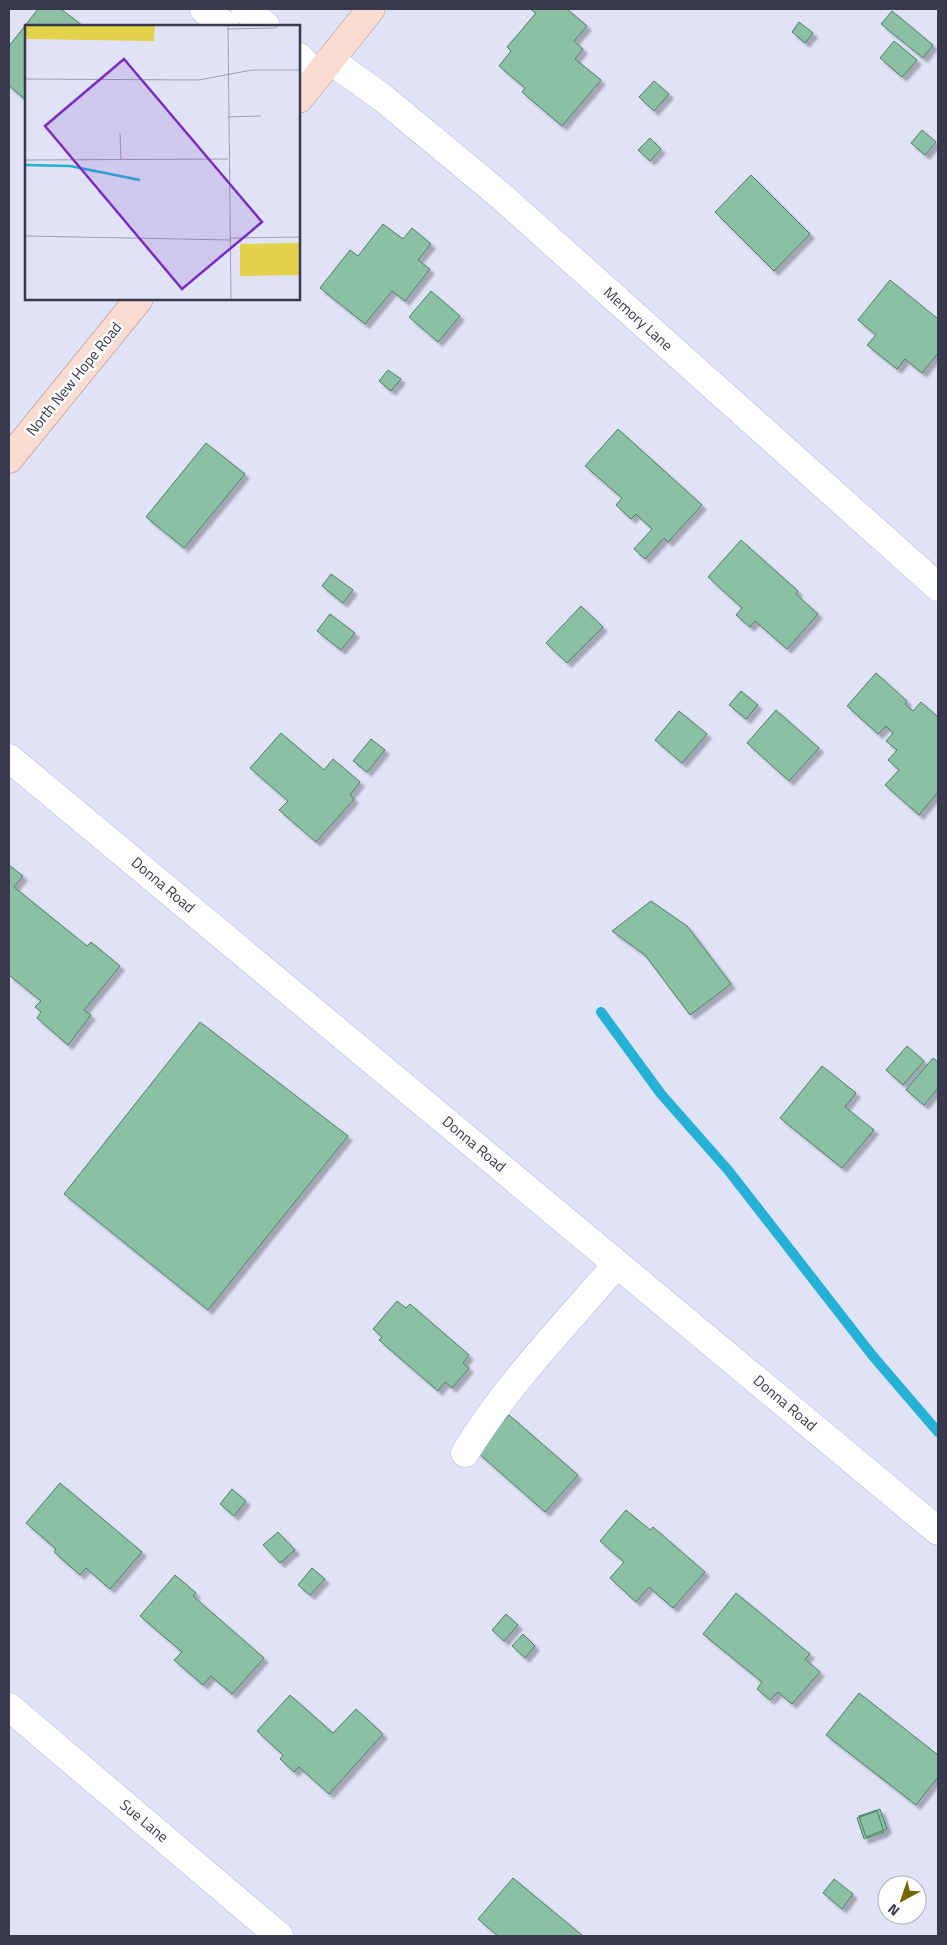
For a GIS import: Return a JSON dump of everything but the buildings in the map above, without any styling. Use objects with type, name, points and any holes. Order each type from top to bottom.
[{"type":"main road","points":[[300,96],[311,65],[371,9]]},
{"type":"main road","name":"North New Hope Road","points":[[9,459],[138,300]]},
{"type":"street","points":[[204,9],[224,25]]},
{"type":"street","points":[[245,9],[265,25]]},
{"type":"street","name":"Memory Lane","points":[[311,65],[383,98],[500,196],[938,587]]},
{"type":"street","name":"Donna Road","points":[[9,758],[938,1531]]},
{"type":"street","points":[[465,1454],[478,1431],[505,1394],[617,1264]]},
{"type":"street","name":"Sue Lane","points":[[9,1707],[279,1936]]},
{"type":"waterway","points":[[601,1012],[661,1094],[728,1170],[872,1355],[938,1432]]}]
